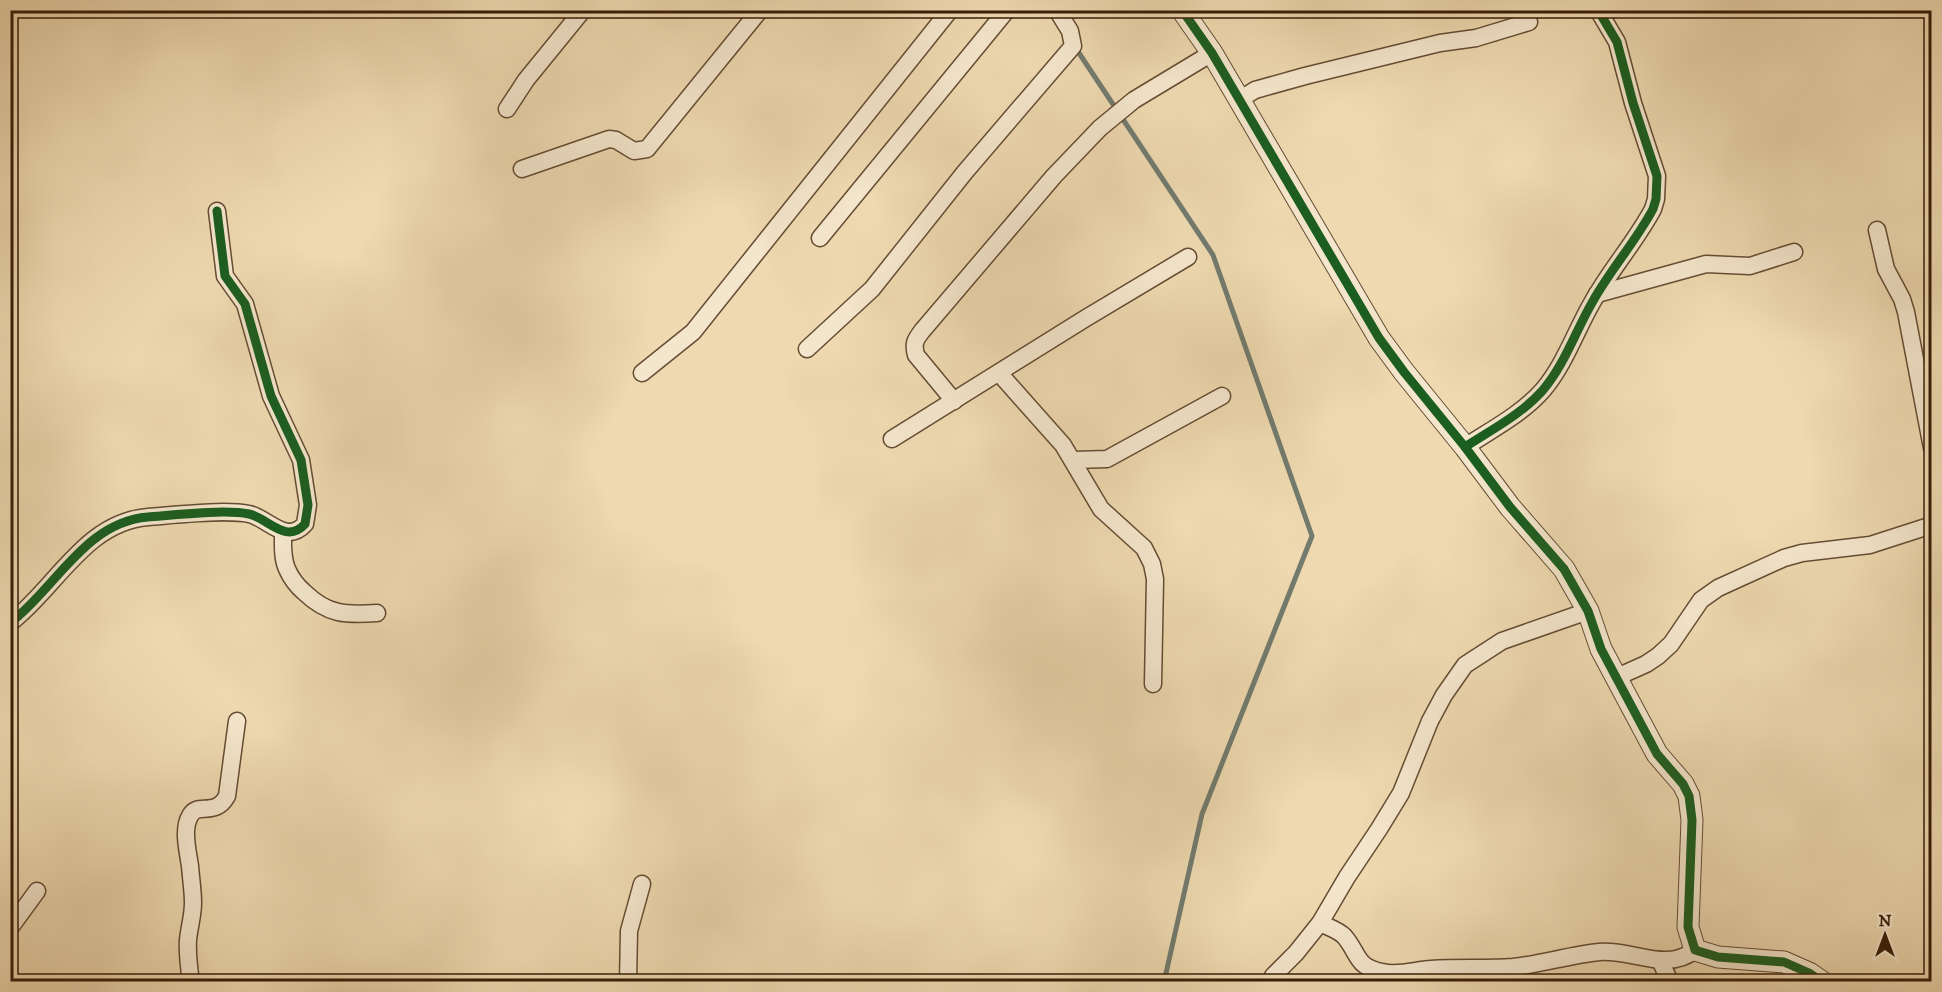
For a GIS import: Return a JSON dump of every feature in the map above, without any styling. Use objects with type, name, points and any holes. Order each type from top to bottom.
[{"type":"street","points":[[507,109],[526,80],[583,10]]},
{"type":"street","points":[[522,169],[609,140],[616,140],[634,151],[647,149],[760,10]]},
{"type":"street","points":[[642,373],[693,332],[950,10]]},
{"type":"street","points":[[820,238],[1007,10]]},
{"type":"street","points":[[807,349],[872,289],[965,172],[1073,46],[1070,31],[1057,10]]},
{"type":"street","points":[[1182,10],[1212,53],[1380,338],[1510,507],[1564,569],[1588,611],[1601,649],[1657,754],[1683,784],[1689,796],[1692,820],[1688,927],[1695,950]]},
{"type":"street","points":[[1465,447],[1529,404],[1543,390],[1556,372],[1597,294],[1653,209],[1657,176],[1617,42],[1598,10]]},
{"type":"street","points":[[1239,100],[1255,90],[1296,78],[1440,43],[1476,38],[1529,22]]},
{"type":"street","points":[[954,400],[916,355],[915,340],[1054,176],[1112,117],[1134,100],[1212,53]]},
{"type":"street","points":[[10,623],[101,532],[123,522],[146,517],[241,513],[262,519],[283,532],[289,532],[302,527],[307,518],[308,505],[304,470],[271,396],[245,304],[225,276],[217,211]]},
{"type":"street","points":[[1876,230],[1886,269],[1902,299],[1906,312],[1932,448]]},
{"type":"street","points":[[1597,294],[1706,264],[1749,266],[1794,252]]},
{"type":"street","points":[[892,439],[1188,257]]},
{"type":"street","points":[[999,373],[1074,460],[1101,509],[1144,548],[1152,564],[1155,579],[1153,684]]},
{"type":"street","points":[[1074,460],[1100,461],[1113,457],[1221,396]]},
{"type":"street","points":[[1617,677],[1658,656],[1671,644],[1701,600],[1718,588],[1793,555],[1820,549],[1870,545],[1932,525]]},
{"type":"street","points":[[283,532],[286,568],[294,581],[312,599],[329,611],[377,613]]},
{"type":"street","points":[[1271,981],[1320,923],[1401,793],[1435,712],[1453,680],[1465,665],[1502,641],[1588,611]]},
{"type":"street","points":[[191,981],[188,956],[193,905],[188,818],[193,811],[199,808],[209,809],[220,806],[227,796],[237,721]]},
{"type":"street","points":[[628,981],[629,932],[642,884]]},
{"type":"street","points":[[10,928],[37,891]]},
{"type":"street","points":[[1320,923],[1343,934],[1360,962],[1365,966],[1390,974],[1432,969],[1512,967],[1602,952],[1622,952],[1660,960],[1679,959],[1695,950],[1718,957],[1784,962],[1822,981]]},
{"type":"street","points":[[1660,960],[1670,981]]},
{"type":"waterway","points":[[1075,47],[1213,255],[1312,536],[1202,814],[1164,982]]},
{"type":"cycle path","points":[[1182,10],[1212,53],[1379,338],[1510,507],[1564,569],[1588,611],[1601,649],[1657,754],[1683,784],[1689,796],[1692,820],[1688,927],[1695,950],[1718,957],[1784,962],[1809,973],[1822,982]]},
{"type":"cycle path","points":[[1465,447],[1516,414],[1535,399],[1551,380],[1600,289],[1653,209],[1657,176],[1633,103],[1617,42],[1598,10]]},
{"type":"cycle path","points":[[10,623],[27,609],[89,544],[106,531],[126,522],[148,517],[227,512],[256,516],[284,531],[298,530],[305,524],[308,505],[301,460],[271,396],[245,304],[225,276],[217,211]]}]
